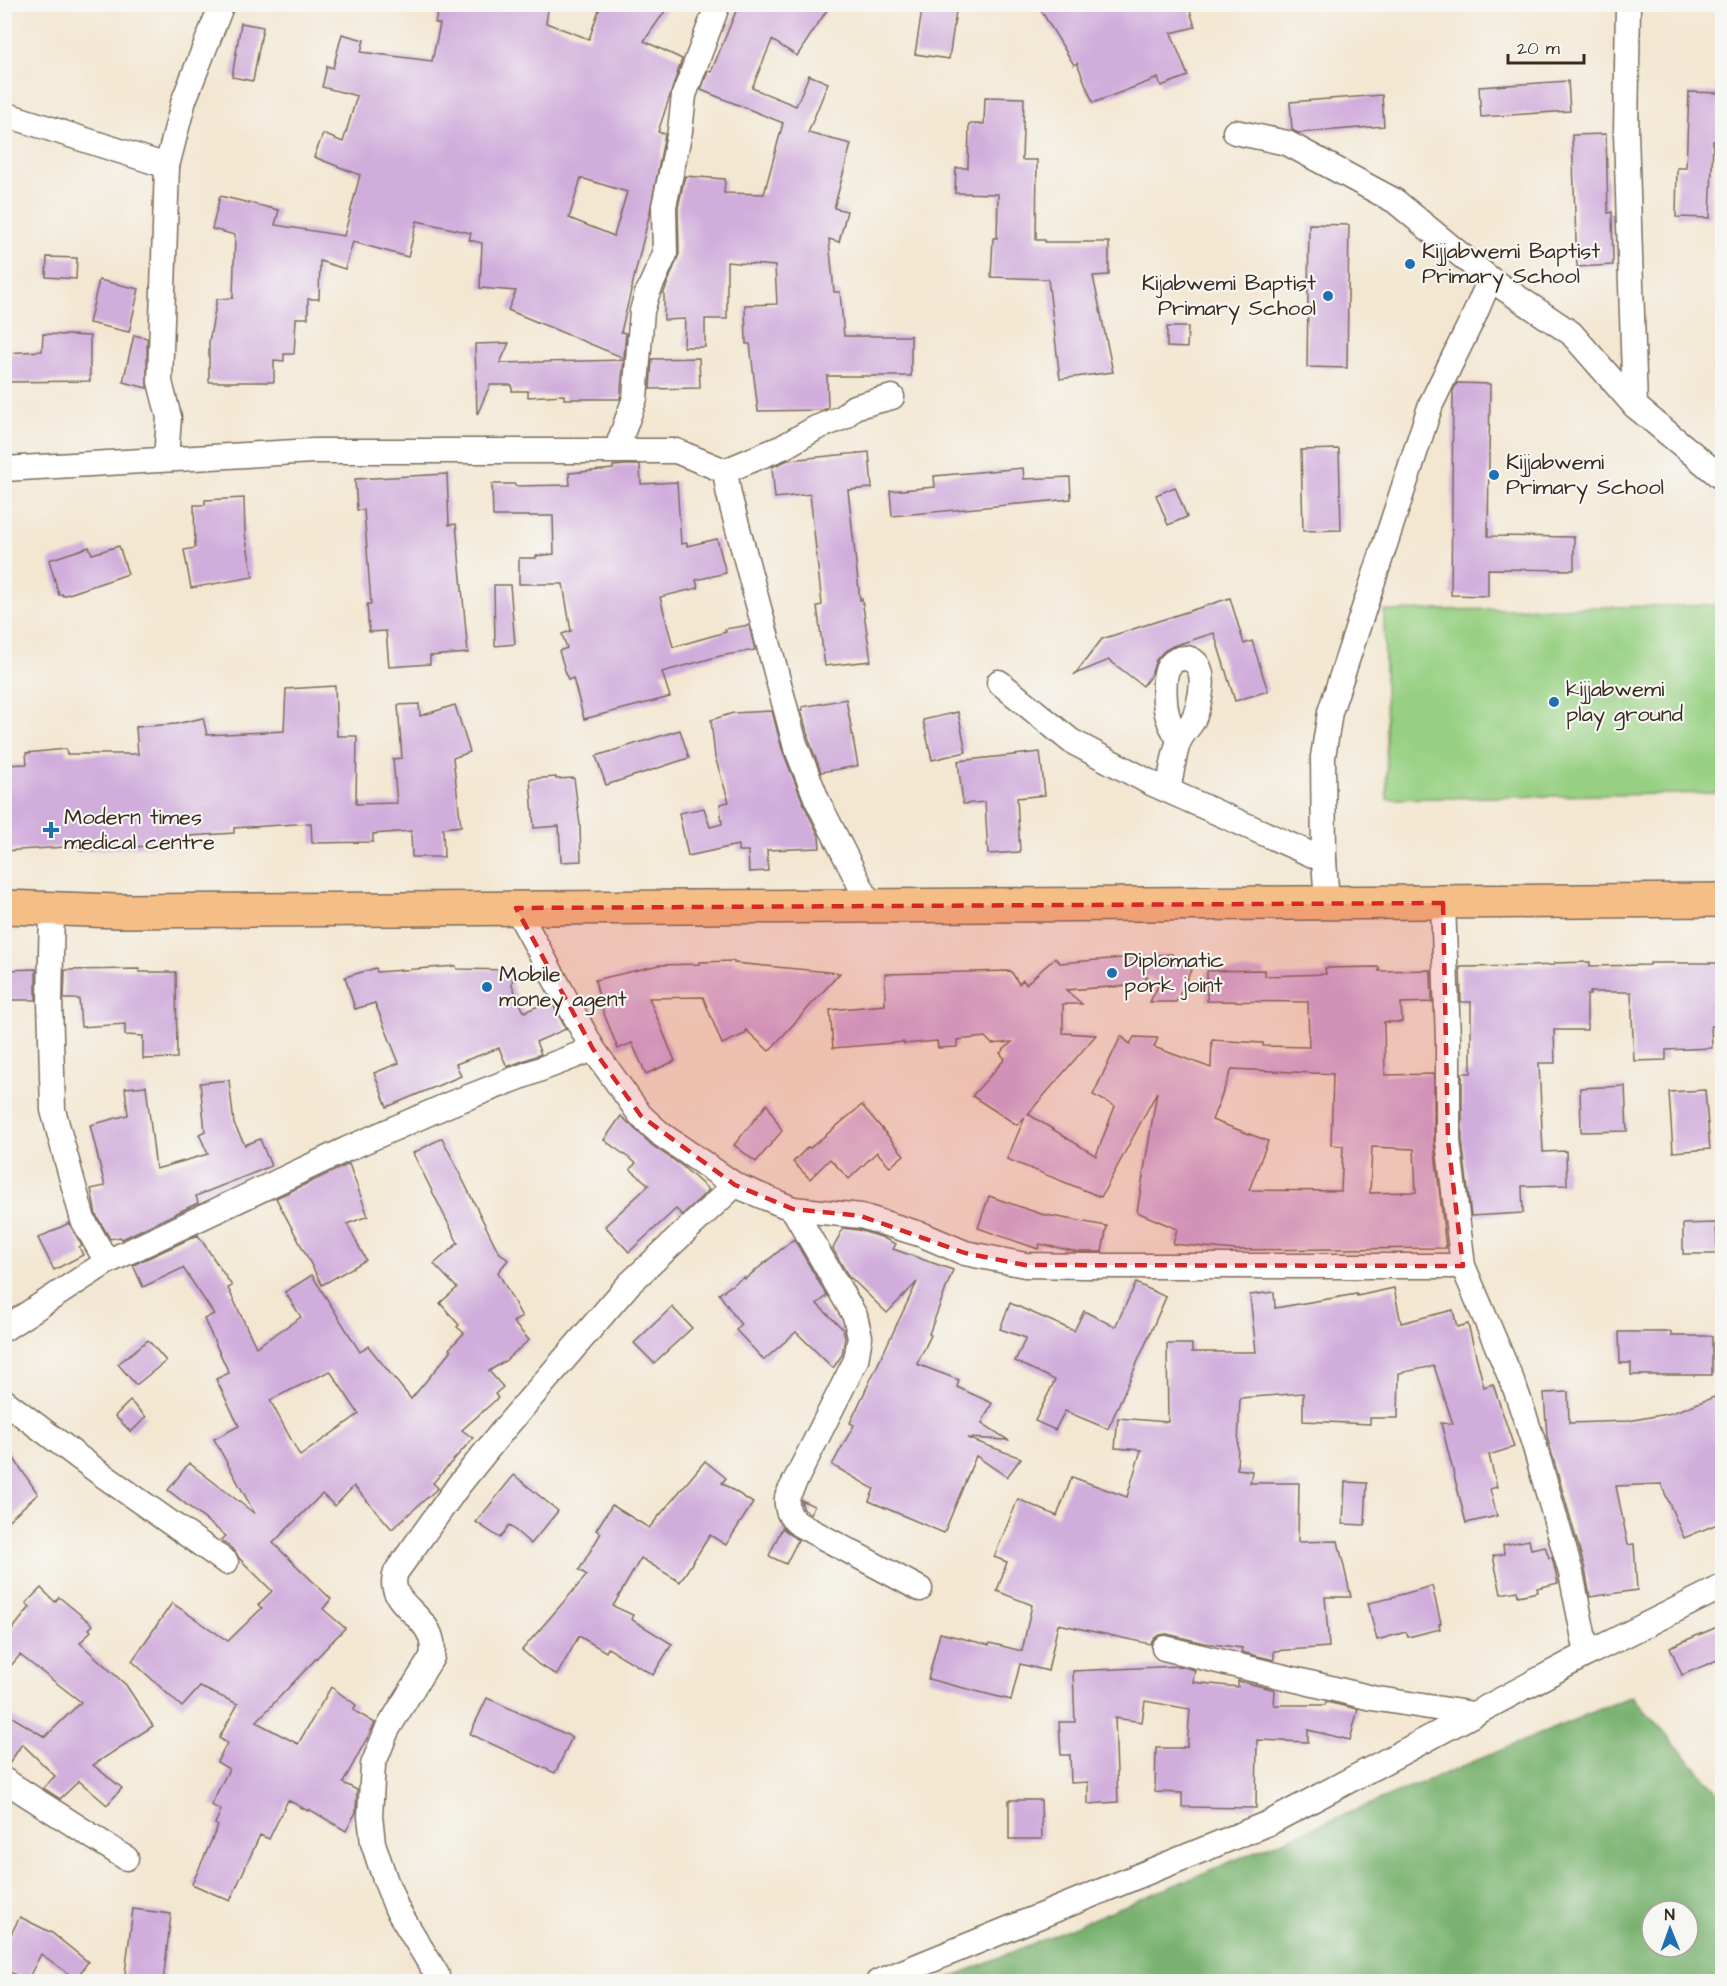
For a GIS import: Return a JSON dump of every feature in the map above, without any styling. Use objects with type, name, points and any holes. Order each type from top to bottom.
[{"type":"highway","points":[[4,907],[130,911],[1722,900]]},
{"type":"street","points":[[166,459],[169,417],[160,382],[167,166],[184,100],[222,4]]},
{"type":"street","points":[[616,451],[635,398],[642,311],[665,254],[664,206],[680,131],[684,95],[718,4]]},
{"type":"street","points":[[1628,4],[1626,133],[1635,406]]},
{"type":"street","points":[[4,114],[167,166]]},
{"type":"street","points":[[1235,132],[1287,143],[1395,201],[1490,279],[1571,333],[1635,406],[1722,477]]},
{"type":"street","points":[[1327,903],[1324,860],[1323,757],[1330,712],[1431,404],[1490,279]]},
{"type":"street","points":[[4,469],[313,452],[676,451],[725,471],[783,447],[816,428],[844,417],[854,407],[892,397]]},
{"type":"street","points":[[725,471],[729,495],[795,744],[817,800],[870,905]]},
{"type":"street","points":[[999,682],[1071,741],[1168,790],[1324,860]]},
{"type":"street","points":[[1168,790],[1179,740]]},
{"type":"street","points":[[1443,903],[1448,1040],[1448,1141],[1463,1266],[1515,1388],[1534,1444],[1571,1573],[1587,1654]]},
{"type":"street","points":[[516,908],[593,1049],[641,1116],[662,1135],[735,1185],[793,1209],[861,1216],[923,1235],[964,1253],[1025,1264],[1463,1266]]},
{"type":"street","points":[[52,909],[50,1000],[53,1110],[83,1221],[107,1262]]},
{"type":"street","points":[[4,1329],[107,1262],[347,1149],[450,1104],[593,1049]]},
{"type":"street","points":[[438,1975],[397,1909],[373,1843],[371,1825],[373,1765],[387,1730],[432,1657],[434,1647],[427,1628],[396,1594],[394,1579],[396,1572],[490,1445],[629,1284],[735,1185]]},
{"type":"street","points":[[793,1209],[855,1316],[860,1337],[856,1359],[787,1497],[789,1513],[800,1525],[920,1589]]},
{"type":"street","points":[[4,1401],[226,1563]]},
{"type":"street","points":[[878,1982],[1271,1822],[1587,1654],[1722,1587]]},
{"type":"street","points":[[1164,1648],[1372,1698],[1473,1714]]},
{"type":"street","points":[[4,1780],[126,1858]]},
{"type":"highlighted area","points":[[1443,903],[1448,1141],[1463,1266],[1025,1265],[965,1253],[861,1216],[793,1209],[735,1185],[641,1116],[593,1049],[516,908]]},
{"type":"green space","name":"kijjabwemi play ground","points":[[1722,605],[1722,793],[1387,799],[1384,611]]},
{"type":"green space","points":[[1632,1696],[1722,1797],[1722,1981],[942,1981]]},
{"type":"building","points":[[440,4],[549,4],[546,23],[589,39],[601,4],[670,4],[644,41],[682,59],[658,132],[665,134],[650,212],[621,332],[626,333],[624,358],[508,310],[516,291],[480,288],[482,243],[469,240],[471,233],[417,221],[408,257],[353,242],[345,269],[320,261],[319,299],[308,299],[308,318],[296,318],[294,354],[284,354],[284,361],[274,360],[274,382],[209,382],[209,342],[217,299],[233,298],[235,235],[212,229],[220,196],[279,210],[275,225],[344,236],[360,175],[314,157],[323,134],[343,142],[357,96],[322,87],[327,66],[333,68],[342,34],[364,40],[361,52],[432,61],[440,24],[435,23]],"holes":[[[581,178],[627,192],[614,236],[569,218]]]},
{"type":"building","points":[[739,4],[831,4],[797,56],[772,40],[752,88],[796,106],[809,75],[828,83],[808,133],[851,144],[834,208],[847,211],[839,242],[829,239],[834,292],[840,292],[844,336],[911,336],[911,376],[827,376],[828,408],[823,410],[758,411],[750,344],[746,344],[745,305],[777,304],[775,266],[727,262],[727,319],[705,319],[705,347],[684,347],[685,319],[664,320],[664,292],[679,254],[678,207],[685,176],[725,179],[724,193],[764,194],[783,123],[701,90],[708,71],[711,72]]},
{"type":"building","points":[[923,4],[957,4],[949,59],[915,54]]},
{"type":"building","points":[[1037,4],[1188,4],[1195,27],[1171,33],[1188,76],[1161,86],[1158,78],[1093,103],[1077,63],[1074,65]]},
{"type":"building","points":[[241,23],[263,27],[253,81],[232,77]]},
{"type":"building","points":[[1568,81],[1570,111],[1481,117],[1479,87]]},
{"type":"building","points":[[1689,92],[1719,93],[1718,141],[1713,141],[1710,218],[1676,217],[1677,168],[1686,168]]},
{"type":"building","points":[[1382,95],[1384,126],[1298,133],[1292,130],[1290,102]]},
{"type":"building","points":[[985,97],[1024,98],[1022,160],[1037,160],[1036,240],[1109,242],[1109,275],[1093,276],[1113,372],[1060,379],[1048,279],[991,277],[993,238],[997,238],[998,194],[955,193],[956,168],[968,168],[969,124],[984,124]]},
{"type":"building","points":[[1606,134],[1608,213],[1612,212],[1613,265],[1577,267],[1572,135]]},
{"type":"building","name":"Kijabwemi Baptist Primary School","points":[[1309,224],[1349,225],[1347,368],[1307,367]]},
{"type":"building","points":[[47,257],[77,258],[76,279],[46,277]]},
{"type":"building","points":[[99,280],[139,289],[129,332],[89,323]]},
{"type":"building","points":[[1167,327],[1188,327],[1187,348],[1167,347]]},
{"type":"building","points":[[43,334],[90,336],[90,381],[4,382],[4,353],[42,351]]},
{"type":"building","points":[[134,335],[147,338],[147,388],[123,382]]},
{"type":"building","points":[[509,343],[500,363],[624,360],[620,399],[564,399],[564,395],[528,397],[528,391],[512,391],[512,385],[490,385],[477,415],[475,344]]},
{"type":"building","points":[[699,358],[700,388],[650,389],[652,359]]},
{"type":"building","points":[[1457,383],[1490,384],[1488,536],[1574,537],[1574,570],[1488,569],[1488,596],[1451,595],[1453,391]]},
{"type":"building","points":[[1339,449],[1341,530],[1303,531],[1301,450]]},
{"type":"building","points":[[869,452],[872,488],[848,490],[860,600],[862,599],[871,661],[825,666],[817,606],[822,605],[810,494],[775,498],[772,467],[788,460]]},
{"type":"building","points":[[640,465],[641,484],[677,482],[681,544],[687,543],[687,546],[717,539],[726,573],[696,580],[698,588],[660,597],[673,647],[726,632],[725,629],[749,625],[755,650],[720,656],[662,672],[670,697],[584,719],[573,678],[568,680],[559,651],[567,648],[562,634],[571,631],[563,584],[519,584],[519,558],[536,558],[536,556],[554,554],[553,516],[493,516],[492,484],[570,485],[569,473],[613,469],[613,466]]},
{"type":"building","points":[[1023,468],[1024,479],[1070,477],[1071,499],[892,516],[890,491],[935,487],[934,476]]},
{"type":"building","points":[[447,474],[449,525],[456,524],[468,653],[430,656],[430,664],[389,667],[386,631],[369,632],[367,604],[371,604],[364,510],[357,510],[355,479]]},
{"type":"building","points":[[1175,487],[1187,517],[1168,525],[1156,495]]},
{"type":"building","points":[[244,498],[245,534],[253,577],[191,588],[184,550],[195,548],[194,505],[205,505],[205,500]]},
{"type":"building","points":[[119,546],[128,574],[63,596],[59,595],[49,560],[89,547],[92,554]]},
{"type":"building","points":[[494,585],[510,585],[515,644],[495,646]]},
{"type":"building","points":[[1230,598],[1244,644],[1252,641],[1268,691],[1235,701],[1214,633],[1164,651],[1156,660],[1151,675],[1143,686],[1109,660],[1075,674],[1102,639]]},
{"type":"building","points":[[335,686],[337,736],[357,736],[356,804],[397,803],[393,759],[402,758],[398,705],[419,704],[420,716],[455,705],[470,752],[453,758],[461,826],[443,828],[444,857],[412,857],[411,831],[373,834],[373,842],[312,843],[311,823],[234,828],[234,833],[190,836],[190,840],[148,846],[80,851],[80,846],[4,851],[4,765],[27,764],[26,753],[66,749],[67,754],[138,754],[136,727],[176,724],[203,718],[207,735],[284,731],[286,689]]},
{"type":"building","points":[[846,699],[858,766],[821,772],[809,740],[802,707]]},
{"type":"building","points":[[772,711],[782,749],[819,836],[820,848],[767,850],[768,871],[749,872],[748,851],[738,851],[738,845],[688,856],[679,813],[704,808],[710,827],[722,824],[720,804],[729,802],[715,757],[711,720],[733,713]]},
{"type":"building","points":[[958,712],[966,752],[932,760],[923,720]]},
{"type":"building","points":[[680,730],[689,758],[606,785],[596,756]]},
{"type":"building","points":[[1040,752],[1045,795],[1017,798],[1020,852],[988,854],[985,802],[963,804],[958,761]]},
{"type":"building","points":[[556,777],[556,779],[574,778],[580,825],[581,861],[561,862],[559,826],[534,828],[530,779]]},
{"type":"building","points":[[1172,954],[1170,962],[1192,968],[1176,1002],[1150,1002],[1159,984],[1147,977],[1140,985],[1066,990],[1082,1004],[1063,1004],[1063,1033],[1096,1035],[1028,1114],[1096,1156],[1115,1106],[1093,1095],[1121,1036],[1130,1044],[1134,1037],[1158,1038],[1154,1047],[1211,1068],[1212,1040],[1263,1043],[1263,1046],[1309,1047],[1308,1002],[1207,1001],[1207,971],[1265,970],[1265,976],[1326,974],[1325,968],[1379,967],[1379,971],[1431,970],[1432,1002],[1401,1003],[1402,1022],[1384,1022],[1385,1075],[1434,1074],[1434,1143],[1446,1248],[1236,1250],[1173,1244],[1177,1229],[1137,1212],[1157,1092],[1101,1197],[1007,1159],[1025,1117],[1017,1125],[972,1096],[1005,1059],[1000,1053],[1012,1042],[992,1044],[985,1037],[957,1040],[957,1047],[938,1048],[937,1041],[833,1048],[830,1010],[885,1005],[885,974],[1011,971],[1019,984],[1023,980],[1026,984],[1055,958],[1060,963]],"holes":[[[1232,1069],[1333,1074],[1331,1145],[1343,1146],[1341,1191],[1249,1190],[1268,1141],[1212,1120]],[[1372,1147],[1414,1149],[1416,1192],[1370,1193]]]},
{"type":"building","points":[[734,961],[734,963],[840,973],[769,1051],[746,1030],[745,1034],[722,1044],[703,997],[649,998],[675,1061],[646,1074],[632,1043],[618,1049],[601,1006],[595,980],[659,965]]},
{"type":"building","points":[[1590,962],[1590,966],[1722,963],[1722,1026],[1711,1026],[1712,1048],[1666,1050],[1666,1060],[1634,1061],[1631,992],[1590,992],[1590,995],[1587,995],[1587,1030],[1554,1030],[1555,1063],[1539,1063],[1543,1152],[1566,1151],[1567,1185],[1522,1186],[1523,1213],[1471,1216],[1462,1140],[1462,1073],[1471,1073],[1471,1002],[1461,1002],[1460,967]]},
{"type":"building","points":[[456,966],[457,969],[513,970],[512,985],[524,1012],[551,1001],[566,1029],[536,1042],[541,1054],[507,1067],[499,1048],[456,1064],[461,1076],[387,1107],[374,1073],[399,1063],[375,1003],[355,1009],[345,977],[376,968],[377,972]]},
{"type":"building","points":[[36,969],[36,1000],[4,1000],[4,970]]},
{"type":"building","points":[[139,969],[139,972],[176,972],[177,1058],[143,1059],[143,1036],[125,1035],[125,1024],[81,1027],[79,999],[64,999],[65,970]]},
{"type":"building","points":[[229,1080],[234,1124],[245,1145],[260,1139],[271,1166],[196,1196],[198,1203],[122,1239],[120,1237],[110,1239],[96,1215],[91,1189],[105,1186],[90,1125],[128,1115],[125,1088],[146,1086],[156,1169],[208,1154],[199,1134],[205,1131],[200,1083]]},
{"type":"building","points":[[1625,1086],[1627,1131],[1581,1132],[1580,1088]]},
{"type":"building","points":[[1705,1090],[1710,1149],[1673,1152],[1669,1092]]},
{"type":"building","points":[[767,1104],[782,1131],[756,1162],[734,1145]]},
{"type":"building","points":[[862,1105],[904,1155],[890,1167],[877,1152],[849,1179],[830,1159],[810,1179],[793,1162],[808,1147],[810,1148]]},
{"type":"building","points":[[621,1116],[653,1146],[682,1166],[709,1190],[682,1215],[676,1209],[629,1252],[605,1226],[649,1185],[630,1169],[636,1163],[604,1140]]},
{"type":"building","points":[[442,1138],[498,1251],[508,1260],[498,1272],[522,1317],[513,1322],[529,1340],[505,1361],[489,1371],[503,1387],[495,1394],[498,1398],[462,1430],[473,1438],[433,1483],[438,1488],[392,1529],[354,1486],[335,1506],[322,1494],[273,1543],[331,1599],[323,1609],[345,1628],[256,1722],[298,1744],[331,1687],[356,1705],[353,1710],[375,1723],[343,1783],[357,1790],[356,1812],[346,1831],[309,1809],[308,1811],[288,1800],[269,1839],[260,1835],[230,1901],[192,1884],[218,1826],[215,1824],[221,1810],[211,1805],[229,1769],[217,1762],[227,1743],[219,1738],[238,1704],[200,1687],[182,1707],[132,1661],[172,1603],[228,1641],[262,1608],[258,1605],[272,1591],[239,1558],[235,1551],[221,1540],[226,1536],[168,1490],[189,1463],[255,1514],[214,1439],[239,1426],[216,1379],[229,1373],[204,1319],[214,1314],[183,1268],[143,1287],[133,1265],[198,1235],[232,1286],[228,1288],[256,1347],[301,1317],[285,1292],[312,1275],[360,1352],[368,1346],[411,1399],[464,1333],[440,1303],[457,1288],[434,1264],[458,1243],[413,1153]],"holes":[[[330,1371],[359,1414],[300,1456],[270,1400]]]},
{"type":"building","points":[[349,1164],[368,1216],[347,1224],[366,1260],[322,1285],[276,1198]]},
{"type":"building","points":[[989,1196],[1041,1214],[1107,1226],[1102,1252],[1078,1252],[1040,1244],[1038,1249],[978,1228]]},
{"type":"building","points":[[69,1223],[82,1246],[79,1247],[83,1255],[54,1270],[38,1238]]},
{"type":"building","points":[[1716,1223],[1717,1254],[1683,1254],[1683,1224]]},
{"type":"building","points":[[843,1228],[881,1237],[896,1244],[893,1249],[953,1270],[929,1334],[931,1335],[917,1364],[959,1380],[957,1387],[992,1403],[982,1423],[1008,1440],[967,1438],[1021,1458],[1007,1477],[976,1456],[944,1533],[869,1501],[874,1489],[832,1465],[854,1425],[850,1423],[917,1282],[887,1313],[850,1279],[833,1249]]},
{"type":"building","points":[[794,1239],[827,1296],[817,1304],[843,1329],[845,1337],[842,1355],[833,1368],[796,1332],[764,1360],[736,1330],[741,1325],[719,1294],[744,1277],[745,1279]]},
{"type":"building","points":[[1136,1283],[1166,1297],[1108,1429],[1065,1411],[1055,1430],[1035,1421],[1055,1380],[1015,1361],[1026,1338],[1000,1329],[1010,1303],[1074,1331],[1084,1311],[1115,1327]]},
{"type":"building","points":[[1394,1288],[1401,1323],[1453,1310],[1457,1327],[1468,1324],[1484,1387],[1493,1384],[1514,1447],[1489,1455],[1497,1487],[1490,1489],[1497,1516],[1466,1523],[1441,1423],[1453,1424],[1434,1366],[1399,1373],[1398,1418],[1370,1418],[1370,1424],[1303,1421],[1303,1393],[1240,1398],[1237,1469],[1252,1471],[1250,1483],[1299,1483],[1298,1542],[1338,1541],[1351,1597],[1325,1597],[1329,1647],[1274,1651],[1274,1660],[1241,1652],[1242,1648],[1204,1643],[1167,1634],[1159,1635],[1150,1644],[1058,1624],[1048,1671],[1020,1664],[1011,1700],[928,1679],[940,1633],[1022,1651],[1032,1605],[997,1591],[1007,1562],[994,1557],[1018,1499],[1057,1516],[1072,1477],[1127,1497],[1141,1450],[1115,1448],[1118,1418],[1168,1422],[1167,1344],[1192,1344],[1192,1352],[1256,1352],[1250,1295],[1274,1292],[1275,1308]]},
{"type":"building","points":[[672,1307],[692,1328],[654,1363],[634,1343]]},
{"type":"building","points":[[1619,1332],[1671,1332],[1671,1336],[1712,1336],[1712,1375],[1631,1375],[1631,1363],[1620,1363]]},
{"type":"building","points":[[148,1340],[166,1361],[136,1385],[118,1364]]},
{"type":"building","points":[[1568,1392],[1569,1423],[1628,1421],[1672,1413],[1722,1394],[1722,1522],[1684,1538],[1661,1484],[1616,1486],[1628,1545],[1634,1544],[1637,1590],[1590,1597],[1585,1569],[1547,1437],[1544,1393]]},
{"type":"building","points":[[130,1401],[146,1417],[131,1432],[115,1416]]},
{"type":"building","points":[[4,1444],[38,1494],[4,1524]]},
{"type":"building","points":[[705,1461],[726,1478],[722,1483],[753,1503],[726,1545],[710,1535],[680,1582],[641,1558],[613,1606],[633,1615],[631,1619],[672,1644],[653,1675],[608,1648],[606,1652],[579,1636],[557,1675],[539,1665],[522,1650],[587,1575],[579,1570],[601,1533],[596,1530],[612,1505],[649,1528]]},
{"type":"building","points":[[514,1475],[558,1511],[531,1544],[509,1525],[500,1538],[476,1522]]},
{"type":"building","points":[[1345,1482],[1367,1483],[1365,1525],[1343,1524]]},
{"type":"building","points":[[801,1500],[814,1506],[810,1514],[803,1508]]},
{"type":"building","points":[[782,1528],[798,1540],[786,1564],[769,1556]]},
{"type":"building","points":[[1529,1540],[1531,1549],[1545,1546],[1549,1558],[1552,1557],[1558,1583],[1537,1588],[1538,1592],[1518,1596],[1517,1591],[1501,1594],[1493,1556],[1504,1554],[1503,1545]]},
{"type":"building","points":[[1432,1586],[1441,1623],[1439,1624],[1440,1629],[1408,1637],[1406,1632],[1377,1640],[1368,1603]]},
{"type":"building","points":[[41,1588],[55,1602],[59,1597],[93,1625],[89,1629],[91,1631],[80,1643],[126,1685],[153,1726],[93,1765],[122,1788],[107,1805],[79,1781],[60,1799],[43,1788],[55,1776],[22,1744],[7,1767],[4,1766],[4,1712],[45,1737],[81,1702],[20,1655],[4,1674],[4,1640],[30,1607],[26,1603]]},
{"type":"building","points":[[1722,1625],[1722,1658],[1682,1675],[1670,1647]]},
{"type":"building","points":[[1180,1666],[1195,1670],[1193,1682],[1238,1687],[1238,1681],[1275,1690],[1274,1705],[1325,1705],[1326,1702],[1358,1709],[1350,1740],[1308,1730],[1308,1742],[1257,1740],[1256,1808],[1182,1807],[1182,1793],[1155,1792],[1156,1748],[1187,1747],[1190,1709],[1145,1701],[1142,1722],[1115,1718],[1118,1802],[1088,1804],[1088,1782],[1071,1783],[1070,1755],[1061,1755],[1059,1722],[1075,1722],[1073,1671]]},
{"type":"building","points":[[487,1698],[572,1737],[555,1773],[470,1734]]},
{"type":"building","points":[[1009,1800],[1041,1800],[1042,1839],[1009,1839]]},
{"type":"building","points":[[133,1909],[171,1914],[163,1982],[124,1982]]},
{"type":"building","points":[[20,1917],[52,1933],[88,1962],[76,1979],[41,1954],[27,1981],[4,1969],[4,1947]]},
{"type":"place","name":"Kijjabwemi Baptist Primary School","points":[[1410,264]]},
{"type":"place","name":"Kijabwemi Baptist Primary School","points":[[1328,296]]},
{"type":"place","name":"Kijjabwemi Primary School","points":[[1494,475]]},
{"type":"place","name":"kijjabwemi play ground","points":[[1554,702]]},
{"type":"place","name":"Modern times medical centre","points":[[51,830]]},
{"type":"place","name":"Diplomatic pork joint","points":[[1112,973]]},
{"type":"place","name":"Mobile money agent","points":[[487,987]]}]
